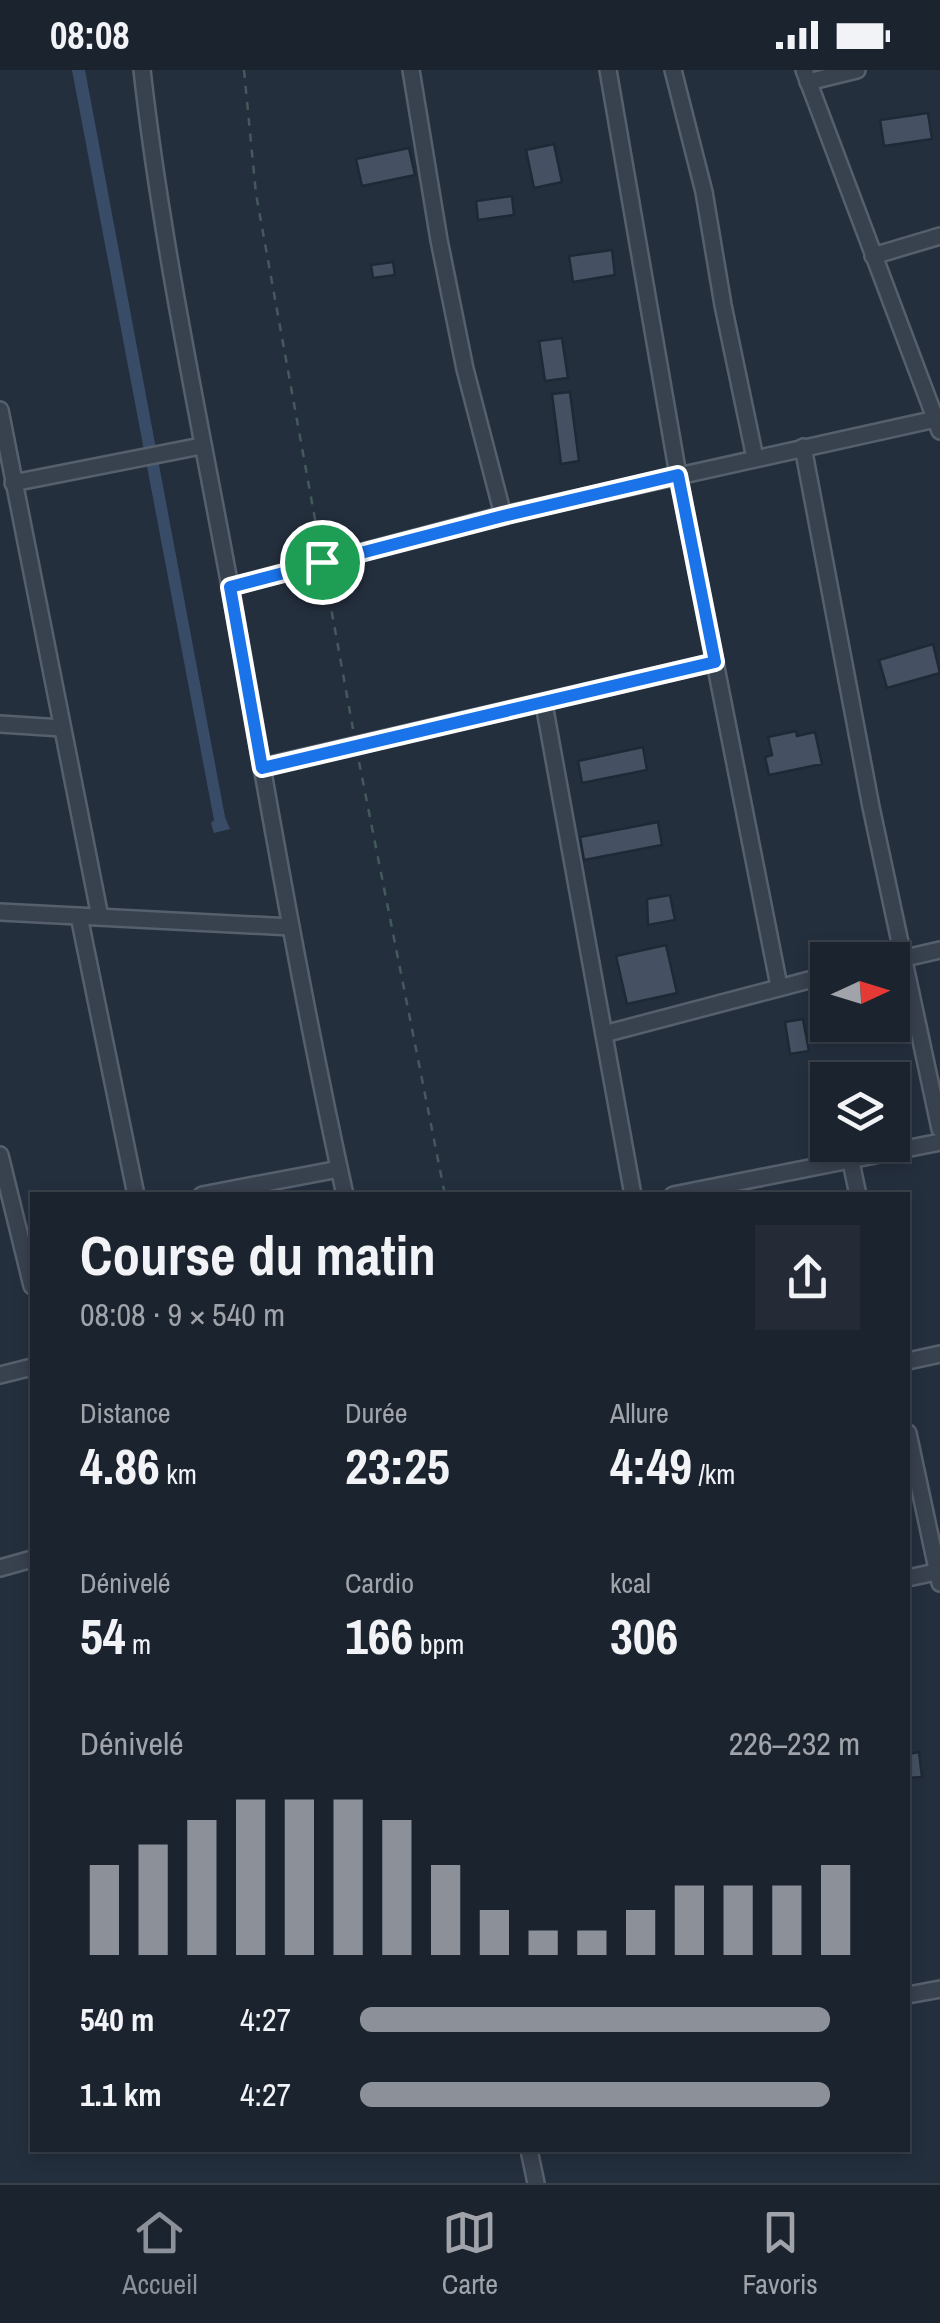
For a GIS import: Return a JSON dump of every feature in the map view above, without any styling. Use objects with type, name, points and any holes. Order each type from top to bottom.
[{"type":"street","points":[[142,70],[153,168],[201,446],[344,1192]]},
{"type":"street","points":[[411,70],[465,369],[503,516]]},
{"type":"street","points":[[608,70],[678,475],[779,986]]},
{"type":"street","points":[[673,70],[704,192],[755,458]]},
{"type":"street","points":[[230,587],[678,475],[938,423],[806,76],[856,70]]},
{"type":"street","points":[[873,256],[940,236]]},
{"type":"street","points":[[0,410],[100,918]]},
{"type":"street","points":[[13,483],[201,446]]},
{"type":"street","points":[[803,447],[895,942]]},
{"type":"street","points":[[262,768],[715,662]]},
{"type":"street","points":[[544,704],[631,1192]]},
{"type":"street","points":[[0,724],[62,728]]},
{"type":"street","points":[[0,911],[291,927]]},
{"type":"street","points":[[79,916],[135,1192]]},
{"type":"street","points":[[910,957],[940,950]]},
{"type":"street","points":[[604,1034],[810,979]]},
{"type":"street","points":[[910,1008],[940,1129]]},
{"type":"street","points":[[910,1149],[940,1142]]},
{"type":"street","points":[[0,1155],[26,1227],[30,1266]]},
{"type":"street","points":[[688,1192],[852,1162],[857,1192]]},
{"type":"street","points":[[218,1192],[340,1169]]},
{"type":"street","points":[[910,1362],[940,1354]]},
{"type":"street","points":[[0,1375],[30,1368]]},
{"type":"street","points":[[910,1443],[939,1575],[910,1578]]},
{"type":"street","points":[[0,1568],[30,1560]]},
{"type":"street","points":[[910,1995],[940,1989]]},
{"type":"street","points":[[529,2152],[536,2183]]},
{"type":"path","points":[[244,70],[256,194],[322,562],[445,1192]]},
{"type":"water","points":[[72,70],[85,70],[230,829],[214,833],[214,820]]},
{"type":"building","points":[[928,113],[932,139],[884,146],[880,120]]},
{"type":"building","points":[[554,144],[562,182],[534,188],[526,150]]},
{"type":"building","points":[[409,148],[415,175],[362,186],[356,159]]},
{"type":"building","points":[[512,196],[514,215],[478,220],[476,201]]},
{"type":"building","points":[[612,250],[615,275],[573,282],[569,256]]},
{"type":"building","points":[[393,262],[395,275],[373,278],[371,265]]},
{"type":"building","points":[[562,338],[568,378],[545,381],[539,341]]},
{"type":"building","points":[[570,392],[579,461],[561,464],[552,394]]},
{"type":"building","points":[[933,644],[940,673],[887,688],[879,660]]},
{"type":"building","points":[[796,731],[797,736],[815,732],[822,764],[769,775],[765,757],[772,755],[768,737]]},
{"type":"building","points":[[643,747],[647,770],[582,783],[578,761]]},
{"type":"building","points":[[658,822],[662,845],[584,860],[580,837]]},
{"type":"building","points":[[670,895],[675,920],[648,925],[647,899]]},
{"type":"building","points":[[666,945],[677,993],[627,1004],[616,956]]},
{"type":"building","points":[[803,1019],[809,1051],[790,1054],[785,1022]]},
{"type":"building","points":[[919,1752],[922,1777],[910,1778],[910,1754]]},
{"type":"route","points":[[678,475],[715,662],[262,768],[230,587],[322,562],[678,475]]}]
